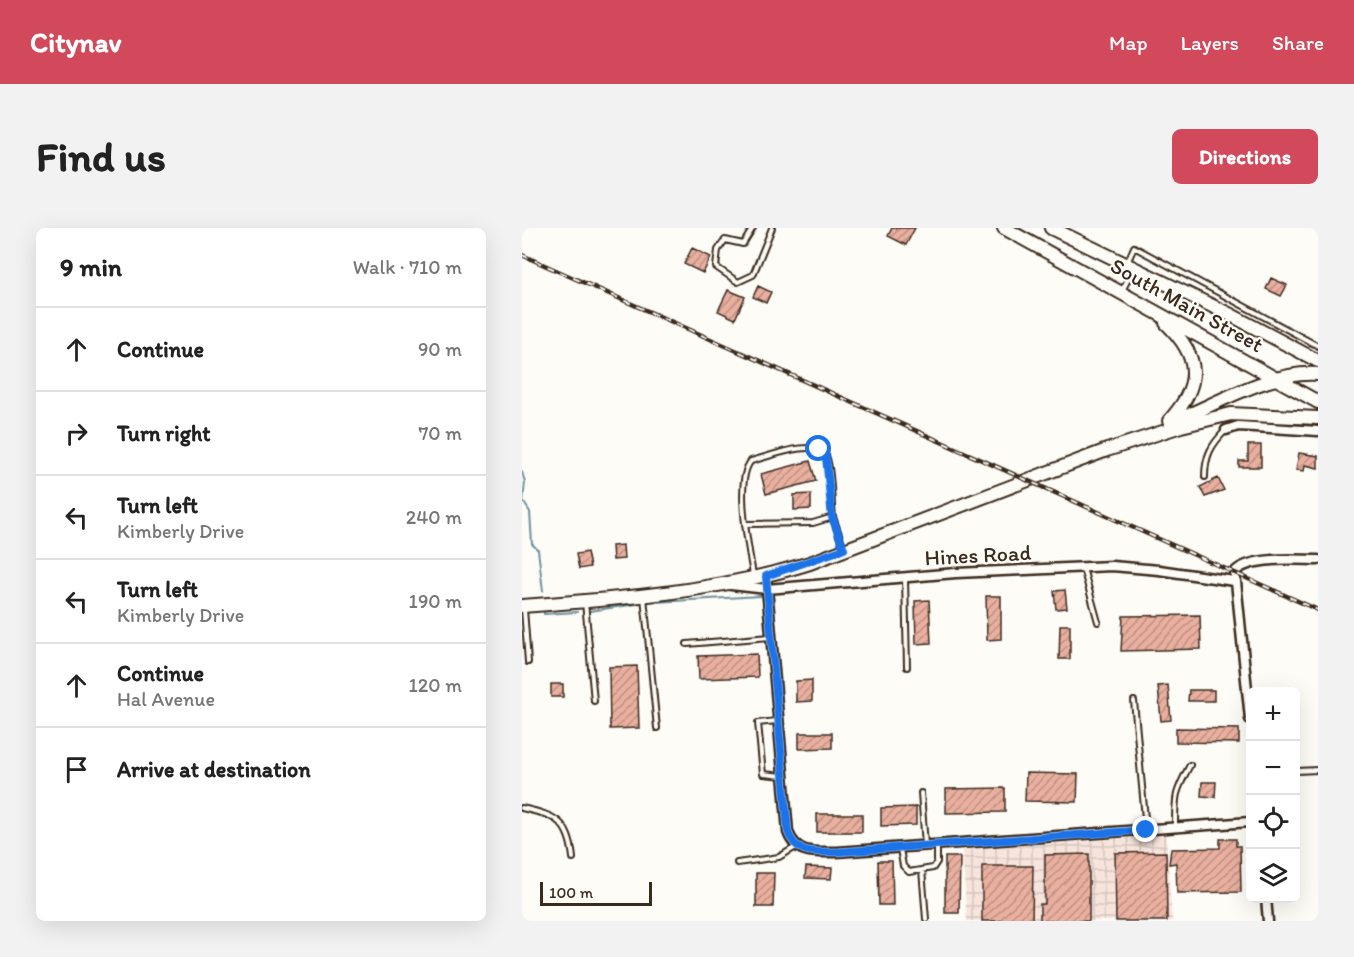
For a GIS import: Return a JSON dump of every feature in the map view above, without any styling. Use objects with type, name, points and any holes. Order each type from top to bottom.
[{"type":"main road","name":"South Main Street","points":[[1004,228],[1318,402]]},
{"type":"main road","name":"South Main Street","points":[[1051,228],[1318,361]]},
{"type":"main road","points":[[1152,310],[1185,344],[1193,368],[1191,389],[1187,398],[1165,425]]},
{"type":"main road","points":[[523,606],[644,597],[724,585],[760,583],[1107,450],[1276,379],[1302,373],[1318,374]]},
{"type":"main road","points":[[1107,450],[1188,424],[1231,414],[1318,418]]},
{"type":"street","points":[[1226,430],[1248,426],[1318,431]]},
{"type":"street","points":[[1247,687],[1234,581],[1235,572],[1244,564],[1318,560]]},
{"type":"street","name":"Hines Road","points":[[760,583],[905,578],[1082,567],[1140,568],[1234,581]]},
{"type":"street","points":[[760,583],[771,637],[788,832],[796,847],[813,852],[900,848],[1246,822]]},
{"type":"street","points":[[1266,903],[1268,921]]},
{"type":"lane","points":[[753,228],[743,244],[725,240],[718,250],[716,267],[738,282],[753,275],[772,228]]},
{"type":"lane","points":[[1121,293],[1134,247],[1318,346]]},
{"type":"lane","points":[[1205,477],[1205,459],[1214,442],[1226,430]]},
{"type":"lane","points":[[760,583],[746,524],[744,475],[751,461],[809,446],[819,449],[826,457],[832,517],[844,549]]},
{"type":"lane","points":[[746,524],[813,523],[832,517]]},
{"type":"lane","points":[[1082,567],[1098,622]]},
{"type":"lane","points":[[905,578],[907,667]]},
{"type":"lane","points":[[644,597],[657,728]]},
{"type":"lane","points":[[585,601],[594,701]]},
{"type":"lane","points":[[523,606],[528,662]]},
{"type":"lane","points":[[687,644],[771,637]]},
{"type":"lane","points":[[1134,701],[1146,830]]},
{"type":"lane","points":[[778,721],[758,723],[763,774],[783,776]]},
{"type":"lane","points":[[1175,827],[1175,798],[1179,782],[1190,765]]},
{"type":"lane","points":[[1300,771],[1318,770]]},
{"type":"lane","points":[[921,793],[925,846]]},
{"type":"lane","points":[[522,808],[540,813],[565,825],[571,838],[573,858]]},
{"type":"lane","points":[[900,848],[903,866],[909,872],[933,868],[937,862],[937,845]]},
{"type":"lane","points":[[737,863],[779,857],[796,847]]},
{"type":"lane","points":[[922,870],[926,919]]},
{"type":"shaded area","points":[[1166,835],[1172,921],[967,921],[962,850]]},
{"type":"building","points":[[892,228],[915,228],[906,245],[888,236]]},
{"type":"building","points":[[692,248],[711,257],[703,273],[684,264]]},
{"type":"building","points":[[1271,278],[1287,285],[1281,296],[1266,289]]},
{"type":"building","points":[[758,286],[771,292],[766,303],[753,297]]},
{"type":"building","points":[[728,290],[745,297],[735,319],[718,311]]},
{"type":"building","points":[[1248,445],[1261,445],[1261,467],[1239,467],[1239,461],[1248,461]]},
{"type":"building","points":[[1299,453],[1318,456],[1318,468],[1305,465],[1304,471],[1296,470]]},
{"type":"building","points":[[810,461],[816,481],[766,494],[761,474]]},
{"type":"building","points":[[1218,478],[1224,490],[1205,497],[1200,487]]},
{"type":"building","points":[[811,494],[811,509],[794,510],[794,495]]},
{"type":"building","points":[[623,545],[624,559],[613,560],[612,546]]},
{"type":"building","points":[[587,552],[590,567],[579,569],[576,554]]},
{"type":"building","points":[[1065,590],[1067,608],[1056,609],[1054,591]]},
{"type":"building","points":[[986,596],[1001,596],[1001,639],[987,640]]},
{"type":"building","points":[[929,600],[931,643],[916,644],[915,601]]},
{"type":"building","points":[[1200,615],[1201,649],[1121,651],[1123,616]]},
{"type":"building","points":[[1060,625],[1070,625],[1070,659],[1059,659]]},
{"type":"building","points":[[757,654],[758,677],[699,679],[698,656]]},
{"type":"building","points":[[637,666],[639,728],[610,729],[609,667]]},
{"type":"building","points":[[812,680],[812,701],[796,702],[796,681]]},
{"type":"building","points":[[551,684],[563,684],[563,697],[551,697]]},
{"type":"building","points":[[1168,685],[1171,720],[1161,721],[1158,686]]},
{"type":"building","points":[[1189,690],[1214,690],[1214,701],[1188,701]]},
{"type":"building","points":[[1176,728],[1239,729],[1239,743],[1176,742]]},
{"type":"building","points":[[799,733],[832,733],[832,748],[799,749]]},
{"type":"building","points":[[1026,773],[1078,774],[1077,802],[1025,801]]},
{"type":"building","points":[[1202,782],[1216,782],[1215,797],[1201,796]]},
{"type":"building","points":[[1005,788],[1005,812],[946,813],[946,789]]},
{"type":"building","points":[[916,807],[916,825],[881,826],[881,808]]},
{"type":"building","points":[[817,814],[862,814],[862,832],[817,832]]},
{"type":"building","points":[[1220,839],[1236,839],[1236,846],[1240,846],[1241,892],[1177,893],[1176,863],[1169,864],[1171,849],[1220,848]]},
{"type":"building","points":[[1166,852],[1167,921],[1116,921],[1115,853]]},
{"type":"building","points":[[1089,854],[1089,921],[1040,921],[1040,904],[1045,904],[1045,855]]},
{"type":"building","points":[[945,857],[960,857],[959,913],[945,913]]},
{"type":"building","points":[[878,861],[892,861],[893,905],[879,905]]},
{"type":"building","points":[[982,866],[1033,866],[1032,921],[982,921]]},
{"type":"building","points":[[806,867],[832,868],[831,879],[805,878]]},
{"type":"building","points":[[756,873],[774,873],[773,907],[756,907]]},
{"type":"waterway","points":[[522,472],[525,482],[523,501],[530,512],[532,544],[538,550],[543,591]]},
{"type":"waterway","points":[[656,602],[761,596]]},
{"type":"waterway","points":[[590,611],[637,604]]},
{"type":"waterway","points":[[544,610],[544,614],[577,612]]},
{"type":"railway","points":[[522,255],[1318,610]]},
{"type":"route","points":[[819,449],[826,457],[832,517],[844,549],[810,563],[766,576],[788,832],[792,843],[799,849],[813,852],[837,852],[1146,830]]}]
